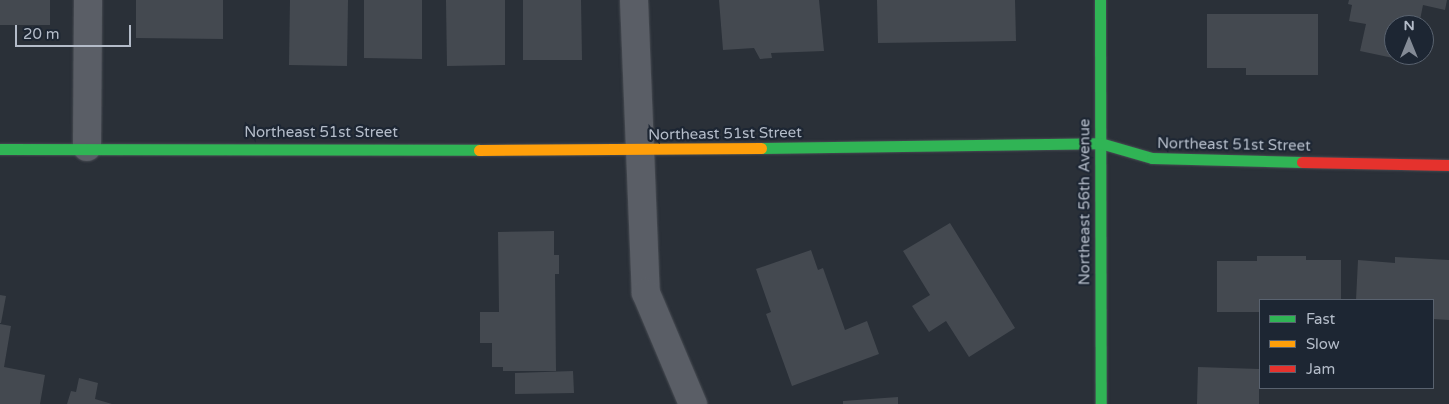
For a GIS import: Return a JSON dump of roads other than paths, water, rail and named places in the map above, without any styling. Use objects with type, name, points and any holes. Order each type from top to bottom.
[{"type":"street","points":[[87,147],[88,0]]},
{"type":"street","points":[[634,0],[642,150],[646,293],[693,404]]},
{"type":"street","name":"Northeast 56th Avenue","points":[[1100,0],[1101,404]]},
{"type":"street","name":"Northeast 51st Street","points":[[0,149],[87,147],[642,150],[1100,143],[1152,158],[1449,165]]}]
